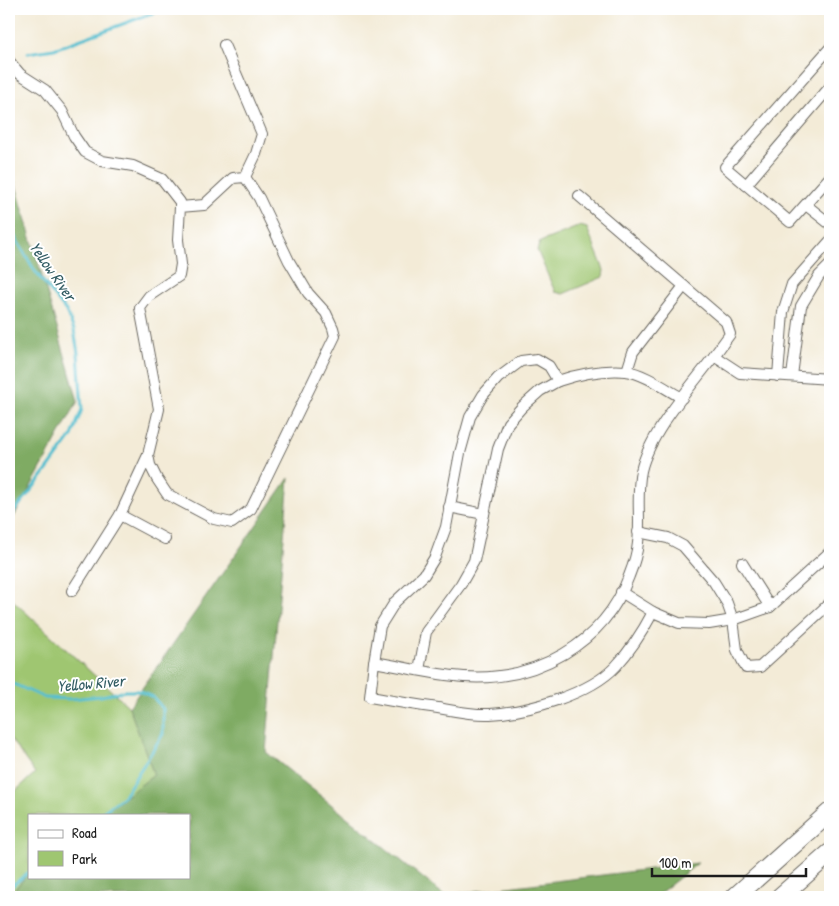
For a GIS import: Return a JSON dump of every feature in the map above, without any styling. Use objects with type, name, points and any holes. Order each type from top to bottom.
[{"type":"highway","points":[[735,897],[830,812]]},
{"type":"highway","points":[[780,897],[830,853]]},
{"type":"highway","points":[[720,897],[783,854]]},
{"type":"highway","points":[[795,897],[830,865]]},
{"type":"street","points":[[224,45],[262,134],[256,154],[245,177]]},
{"type":"street","points":[[830,48],[725,168],[790,222],[830,177]]},
{"type":"street","points":[[9,61],[20,74],[45,90],[62,111],[74,136],[85,152],[102,161],[133,166],[162,179],[180,205],[178,240],[181,264],[179,276],[149,296],[140,308],[159,409],[148,455],[120,515],[72,591]]},
{"type":"street","points":[[746,185],[830,87]]},
{"type":"street","points":[[180,205],[204,206],[233,178],[245,177]]},
{"type":"street","points":[[148,455],[156,480],[167,494],[214,520],[232,523],[251,509],[335,336],[326,313],[308,293],[298,277],[259,198],[245,177]]},
{"type":"street","points":[[374,662],[464,677],[504,676],[536,669],[562,655],[590,636],[612,610],[629,576],[638,543],[638,506],[642,470],[655,437],[730,334],[726,322],[579,196]]},
{"type":"street","points":[[806,205],[830,224]]},
{"type":"street","points":[[778,376],[783,312],[792,284],[830,241]]},
{"type":"street","points":[[792,376],[801,306],[818,276],[830,265]]},
{"type":"street","points":[[627,371],[633,352],[684,286]]},
{"type":"street","points":[[714,356],[740,373],[830,378]]},
{"type":"street","points":[[558,382],[550,366],[537,359],[522,361],[498,378],[483,395],[470,417],[460,452],[446,527],[435,557],[424,575],[395,602],[380,626],[370,697],[465,713],[490,714],[523,710],[558,700],[588,686],[615,667],[641,634],[653,612]]},
{"type":"street","points":[[419,670],[426,632],[461,584],[474,562],[498,448],[508,423],[522,407],[540,391],[582,373],[627,371],[646,378],[682,398]]},
{"type":"street","points":[[450,507],[484,514]]},
{"type":"street","points":[[120,515],[164,539]]},
{"type":"street","points":[[638,532],[668,538],[683,546],[714,582],[727,603],[733,620],[737,650],[746,668],[760,667],[830,603]]},
{"type":"street","points":[[621,592],[653,612],[680,623],[709,624],[733,620],[770,608],[830,552]]},
{"type":"street","points":[[742,563],[770,608]]},
{"type":"green space","points":[[9,161],[78,401],[9,526]]},
{"type":"green space","points":[[580,226],[587,228],[604,270],[603,277],[563,294],[555,292],[537,250],[540,242]]},
{"type":"green space","points":[[289,478],[266,752],[444,895],[698,863],[655,897],[9,897],[28,873],[28,878],[190,878],[190,814],[102,814],[154,775],[129,707]]},
{"type":"green space","points":[[9,597],[129,707],[154,775],[102,814],[28,814],[28,873],[9,896],[9,797],[35,773],[9,737]]},
{"type":"waterway","points":[[28,53],[54,49],[164,9]]},
{"type":"waterway","name":"Yellow River","points":[[9,227],[35,271],[66,311],[74,330],[78,353],[82,409],[72,436],[9,518]]},
{"type":"waterway","name":"Yellow River","points":[[9,682],[45,698],[70,699],[125,691],[139,691],[153,697],[163,709],[163,734],[124,796],[100,814]]},
{"type":"waterway","name":"Yellow River","points":[[9,888],[28,873]]}]
